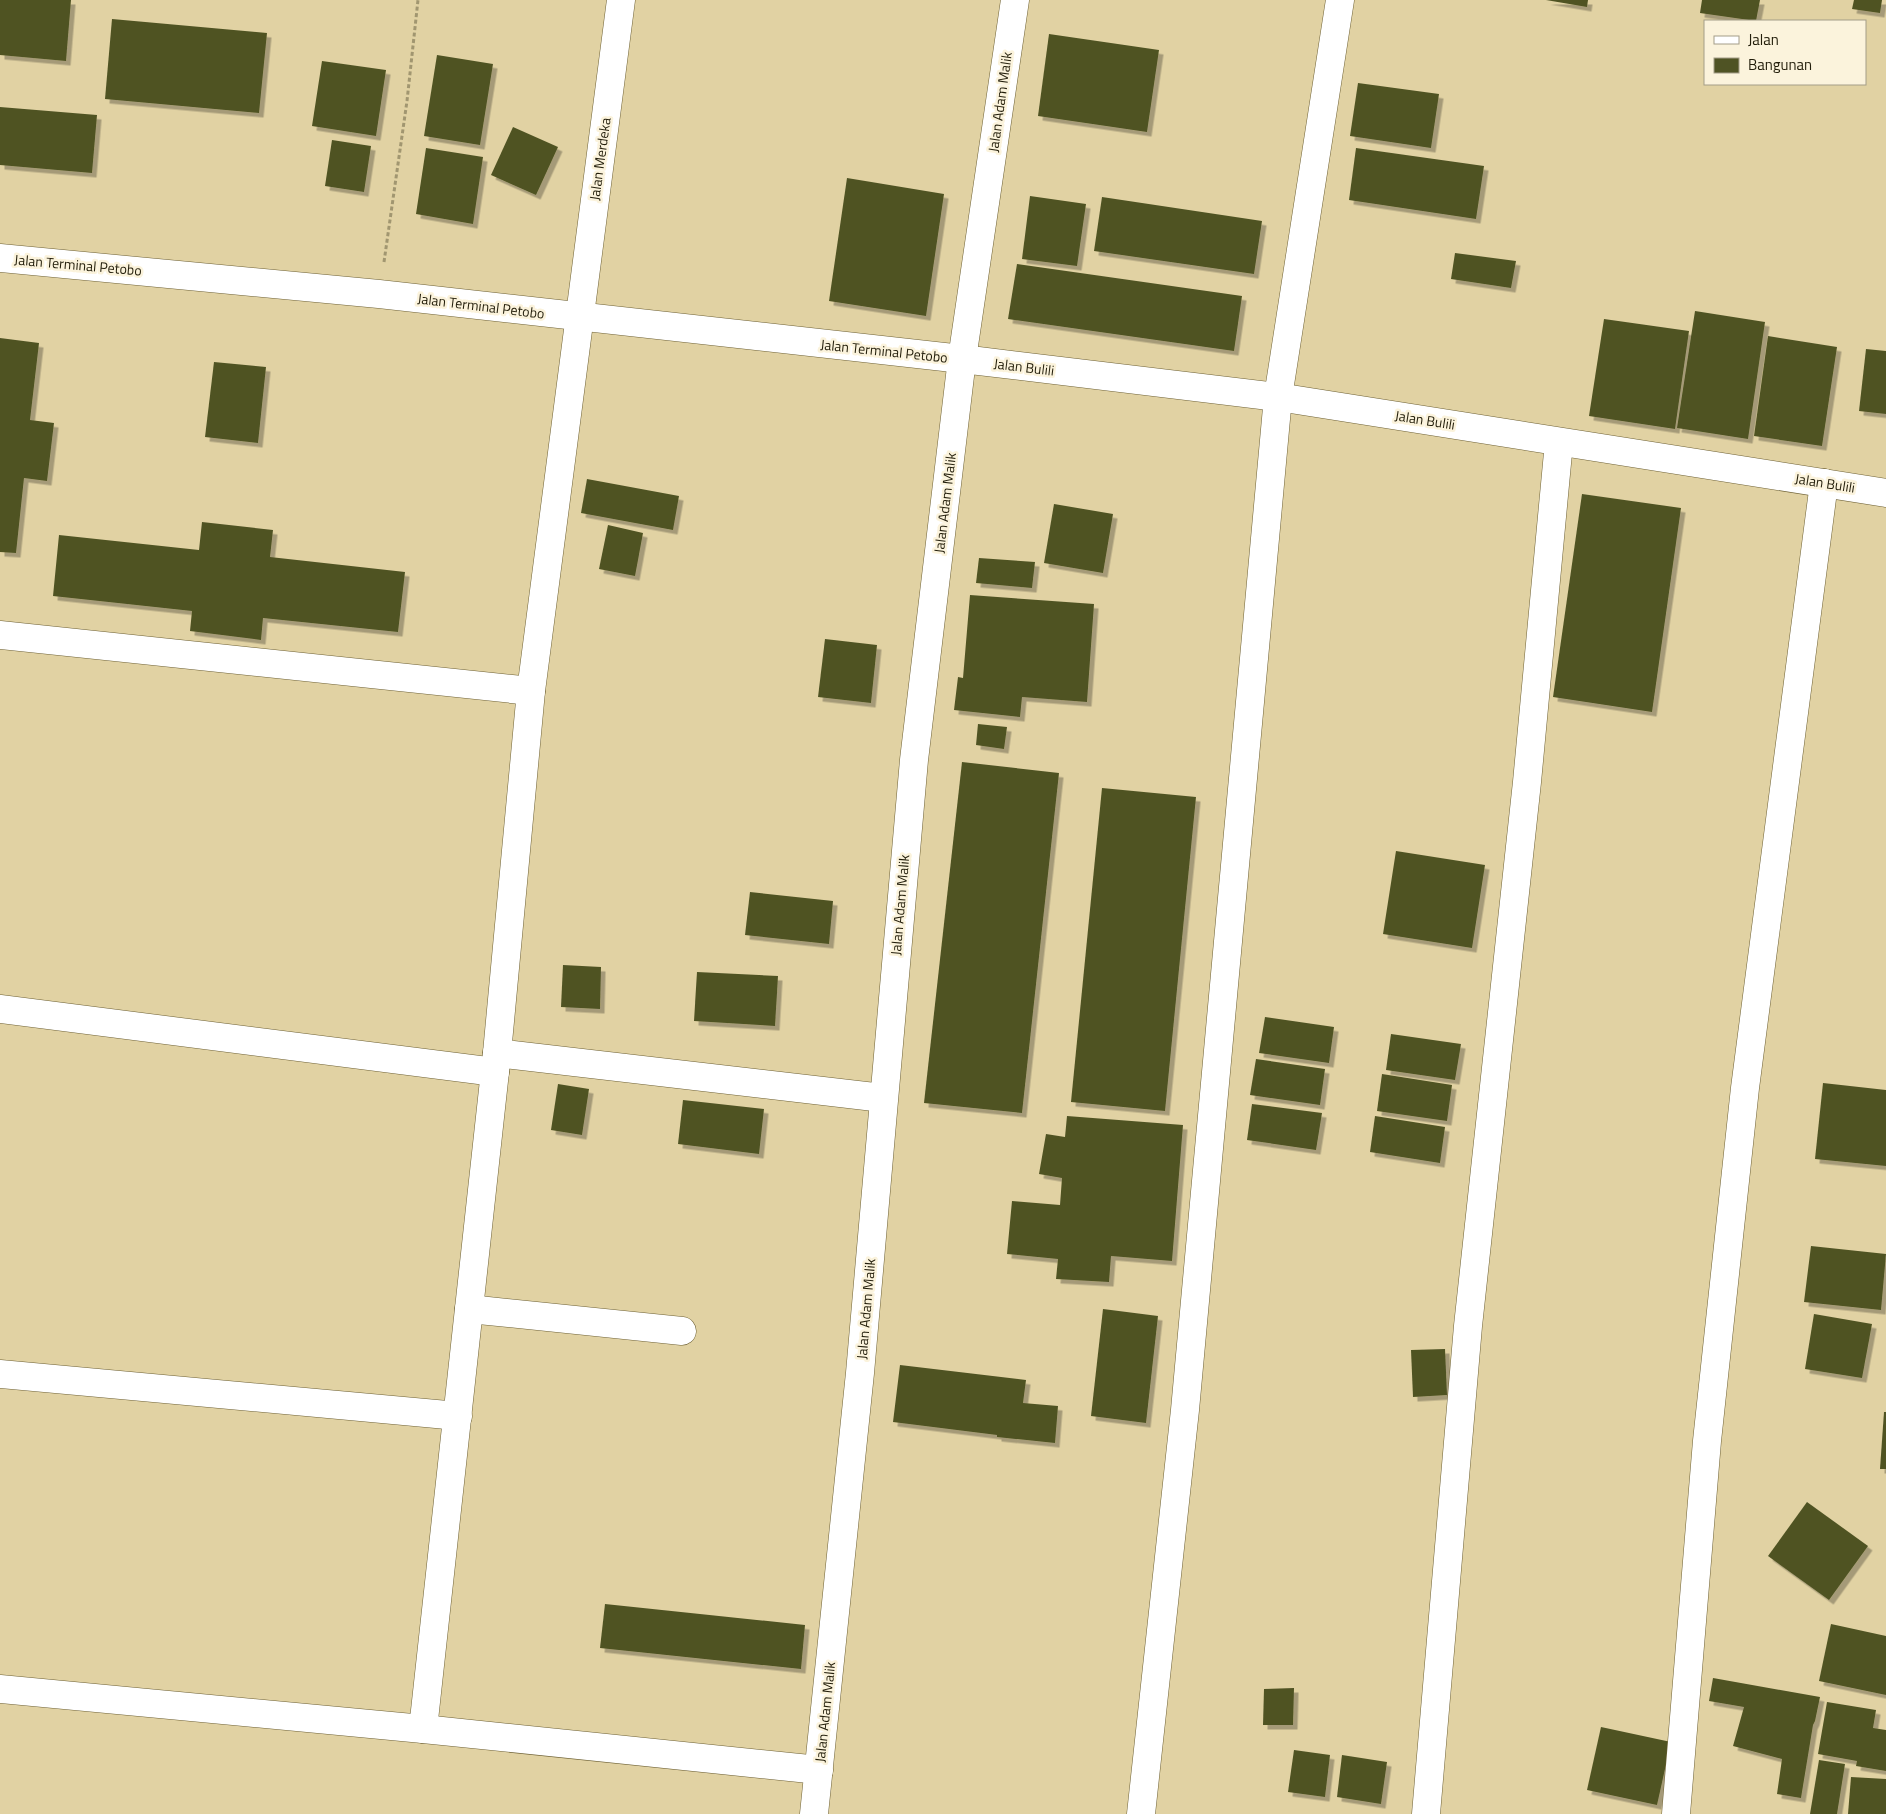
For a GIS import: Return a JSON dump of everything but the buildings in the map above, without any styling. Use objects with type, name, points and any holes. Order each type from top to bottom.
[{"type":"street","name":"Jalan Merdeka","points":[[423,1730],[496,1063],[531,691],[621,0]]},
{"type":"street","name":"Jalan Adam Malik","points":[[814,1814],[860,1373],[914,760],[962,360],[1015,0]]},
{"type":"street","points":[[1141,1814],[1186,1400],[1278,397],[1340,0]]},
{"type":"street","name":"Jalan Terminal Petobo","points":[[0,258],[379,294],[962,360]]},
{"type":"street","name":"Jalan Bulili","points":[[962,360],[1278,397],[1886,493]]},
{"type":"street","points":[[1426,1814],[1468,1326],[1526,792],[1559,442]]},
{"type":"street","points":[[1676,1814],[1708,1441],[1744,1097],[1824,483]]},
{"type":"street","points":[[0,635],[531,691]]},
{"type":"street","points":[[0,1009],[496,1063],[883,1098]]},
{"type":"street","points":[[469,1309],[682,1331]]},
{"type":"street","points":[[0,1374],[458,1416]]},
{"type":"street","points":[[0,1690],[819,1770]]},
{"type":"path","points":[[379,294],[407,101],[418,0]]}]
